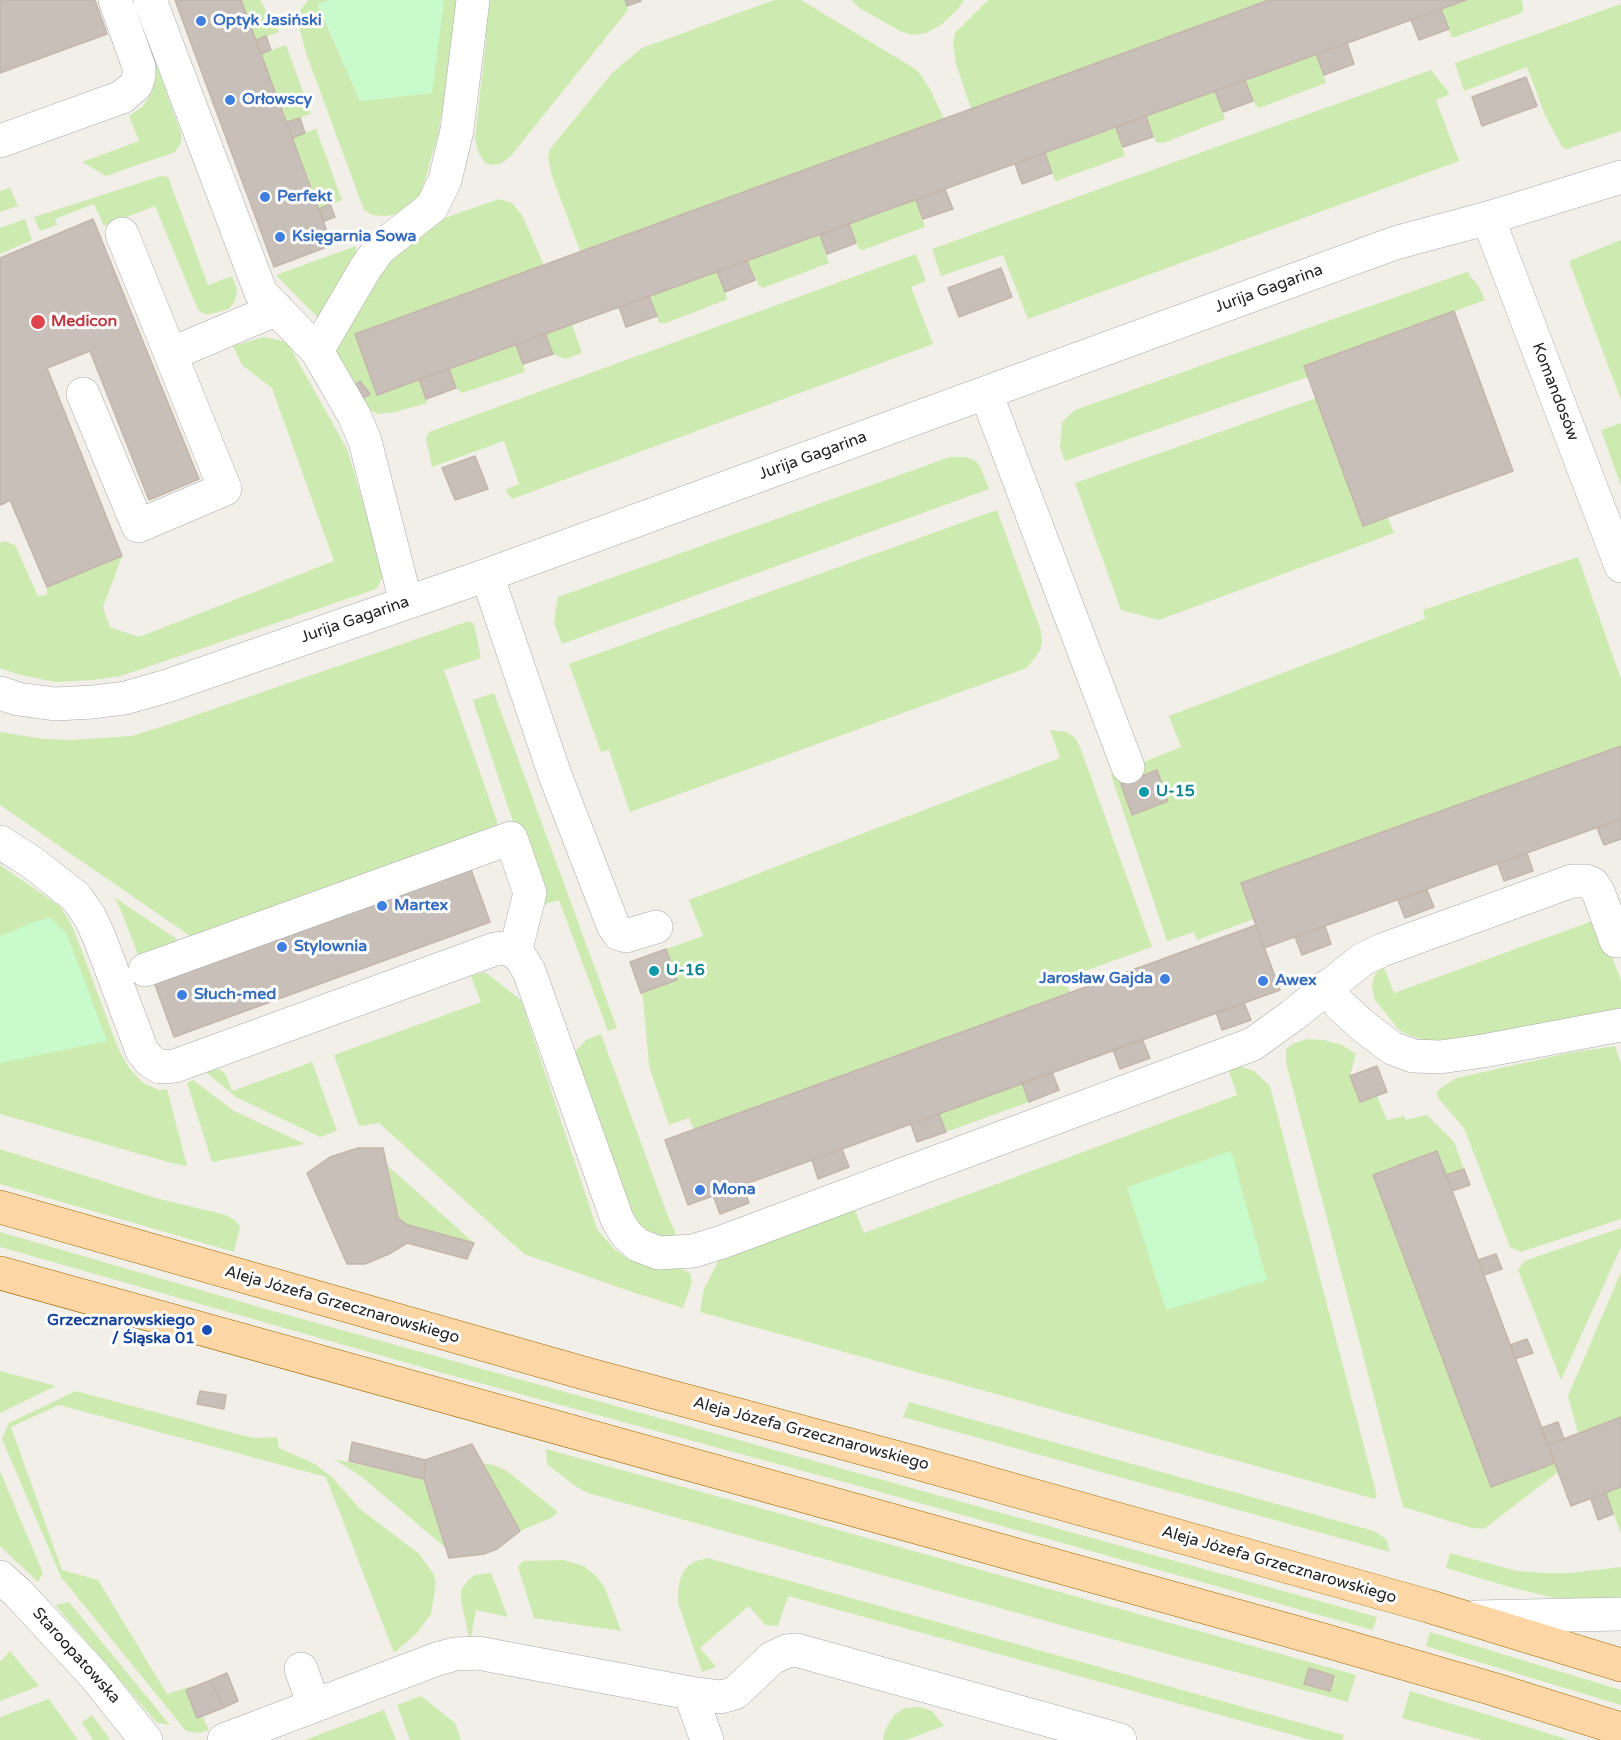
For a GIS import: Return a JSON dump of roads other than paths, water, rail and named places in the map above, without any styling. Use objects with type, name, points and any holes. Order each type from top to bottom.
[{"type":"main road","name":"Aleja Józefa Grzecznarowskiego","points":[[0,1207],[587,1374],[918,1463],[1469,1617],[1621,1665]]},
{"type":"main road","points":[[0,1273],[1336,1644],[1621,1729]]},
{"type":"street","points":[[0,141],[122,97],[136,85],[140,76],[139,67],[115,0]]},
{"type":"street","points":[[150,0],[254,279],[261,293],[317,351],[354,415],[365,441],[406,602]]},
{"type":"street","points":[[317,351],[379,249],[432,207],[446,180],[457,130],[473,0]]},
{"type":"street","name":"Jurija Gagarina","points":[[0,693],[18,699],[55,704],[125,698],[167,686],[487,575],[1395,243],[1488,218],[1621,177]]},
{"type":"street","name":"Komandosów","points":[[1488,218],[1621,567]]},
{"type":"street","points":[[83,394],[138,526],[225,489],[122,234]]},
{"type":"street","points":[[171,354],[277,309]]},
{"type":"street","points":[[986,393],[1128,767]]},
{"type":"street","points":[[487,575],[555,775],[613,925],[619,934],[626,936],[656,927]]},
{"type":"street","points":[[145,970],[511,837],[530,893],[515,952]]},
{"type":"street","points":[[0,842],[33,863],[76,897],[90,917],[100,939],[142,1051],[150,1061],[160,1067],[175,1066],[495,949],[507,948],[515,952],[529,971],[616,1219],[626,1234],[638,1245],[659,1253],[693,1251],[722,1242],[1253,1044],[1363,959],[1572,881],[1586,881],[1593,884],[1616,940]]},
{"type":"street","points":[[1326,987],[1340,1005],[1363,1026],[1392,1048],[1413,1056],[1440,1057],[1483,1051],[1621,1025]]},
{"type":"street","name":"Staroopatowska","points":[[0,1577],[18,1593],[94,1675],[146,1740]]},
{"type":"street","points":[[1469,1617],[1621,1614]]},
{"type":"street","points":[[224,1740],[436,1659],[455,1654],[478,1653],[721,1697],[735,1693],[772,1658],[786,1651],[796,1650],[1120,1740]]},
{"type":"street","points":[[301,1669],[314,1705]]},
{"type":"street","points":[[690,1693],[707,1740]]},
{"type":"place","name":"Optyk Jasiński","points":[[201,21]]},
{"type":"place","name":"Orłowscy","points":[[230,100]]},
{"type":"place","name":"Perfekt","points":[[265,197]]},
{"type":"place","name":"Księgarnia Sowa","points":[[280,237]]},
{"type":"place","name":"Medicon","points":[[38,322]]},
{"type":"place","name":"U-15","points":[[1144,792]]},
{"type":"place","name":"Martex","points":[[382,906]]},
{"type":"place","name":"Stylownia","points":[[282,947]]},
{"type":"place","name":"U-16","points":[[654,971]]},
{"type":"place","name":"Jarosław Gajda","points":[[1165,979]]},
{"type":"place","name":"Awex","points":[[1263,981]]},
{"type":"place","name":"Słuch-med","points":[[182,995]]},
{"type":"place","name":"Mona","points":[[700,1190]]},
{"type":"place","name":"Grzecznarowskiego / Śląska 01","points":[[207,1330]]}]
